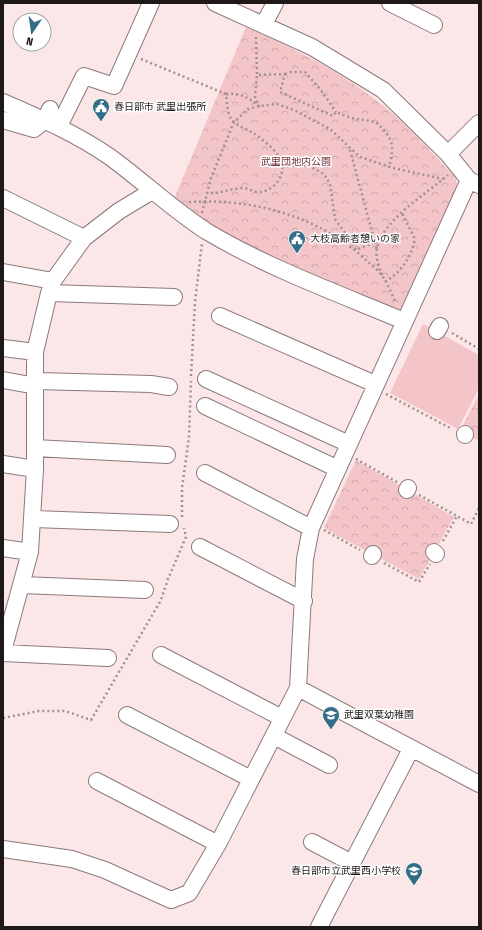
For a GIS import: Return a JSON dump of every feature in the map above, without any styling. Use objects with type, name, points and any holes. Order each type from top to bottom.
[{"type":"street","points":[[3,120],[34,129],[51,118],[84,76],[114,86],[151,3]]},
{"type":"street","points":[[3,849],[72,860],[105,870],[171,900],[189,894],[218,844],[298,688],[306,559],[312,526],[333,495],[338,469],[374,386],[404,321],[474,183],[458,167],[448,154],[383,90],[312,47],[215,3]]},
{"type":"street","points":[[260,23],[275,3]]},
{"type":"street","points":[[390,3],[434,25]]},
{"type":"street","points":[[3,102],[51,118],[110,157],[199,226],[253,257],[404,321]]},
{"type":"street","points":[[448,154],[479,123]]},
{"type":"street","points":[[108,658],[3,652],[7,622],[22,585],[30,552],[34,519],[36,352],[51,287],[84,238],[119,211],[152,191]]},
{"type":"street","points":[[3,198],[84,238]]},
{"type":"street","points":[[3,272],[51,287],[174,297]]},
{"type":"street","points":[[220,316],[374,386]]},
{"type":"street","points":[[3,348],[36,352]]},
{"type":"street","points":[[206,379],[349,444]]},
{"type":"street","points":[[3,380],[36,383],[151,384],[169,388]]},
{"type":"street","points":[[205,406],[338,469]]},
{"type":"street","points":[[35,448],[167,455]]},
{"type":"street","points":[[3,464],[35,469]]},
{"type":"street","points":[[204,473],[312,526]]},
{"type":"street","points":[[34,519],[170,524]]},
{"type":"street","points":[[200,547],[304,601]]},
{"type":"street","points":[[3,548],[30,552]]},
{"type":"street","points":[[22,585],[145,590]]},
{"type":"street","points":[[162,655],[282,718]]},
{"type":"street","points":[[298,688],[411,750],[479,784]]},
{"type":"street","points":[[128,715],[251,779]]},
{"type":"street","points":[[274,736],[329,765]]},
{"type":"street","points":[[319,927],[411,750]]},
{"type":"street","points":[[97,781],[218,844]]},
{"type":"street","points":[[312,842],[352,863]]},
{"type":"path","points":[[259,106],[255,97],[260,23]]},
{"type":"path","points":[[128,54],[226,94],[238,94],[248,97],[259,106]]},
{"type":"path","points":[[257,75],[305,72],[320,89],[336,112],[351,118],[376,122],[382,128],[393,148],[389,167]]},
{"type":"path","points":[[285,74],[280,92],[332,116],[336,112]]},
{"type":"path","points":[[207,193],[216,194],[243,188],[258,192],[267,190],[275,186],[281,176],[283,165],[279,156],[254,134],[234,122],[230,117],[226,94]]},
{"type":"path","points":[[199,226],[207,193],[223,144],[234,122],[248,110],[259,106],[277,104],[294,110],[330,129],[360,157],[389,167],[443,179]]},
{"type":"path","points":[[350,149],[378,252]]},
{"type":"path","points":[[283,165],[309,166],[324,174],[330,184],[335,220],[356,250]]},
{"type":"path","points":[[404,321],[382,276],[378,263],[377,248],[392,220],[458,167]]},
{"type":"path","points":[[171,205],[205,201],[244,205],[295,216],[319,226],[356,250],[382,276]]},
{"type":"path","points":[[385,282],[395,275],[405,264],[412,251],[415,239],[402,213]]},
{"type":"path","points":[[356,250],[375,242]]},
{"type":"path","points":[[457,336],[479,349]]},
{"type":"path","points":[[374,386],[465,434]]},
{"type":"path","points":[[312,526],[373,555],[419,582],[457,516],[471,524],[479,508]]},
{"type":"green space","name":"武里団地内公園","points":[[246,27],[314,60],[361,89],[397,118],[455,177],[457,183],[456,189],[406,306],[394,311],[233,238],[205,223],[174,199]]},
{"type":"green space","points":[[423,324],[479,355],[479,388],[458,429],[390,393]]},
{"type":"green space","points":[[479,394],[479,441],[460,431]]},
{"type":"green space","points":[[356,460],[454,517],[419,579],[324,528]]},
{"type":"place","name":"春日部市 武里出張所","points":[[101,122]]},
{"type":"place","name":"大枝高齢者憩いの家","points":[[297,254]]},
{"type":"place","name":"武里双葉幼稚園","points":[[331,730]]},
{"type":"place","name":"春日部市立武里西小学校","points":[[414,886]]}]
